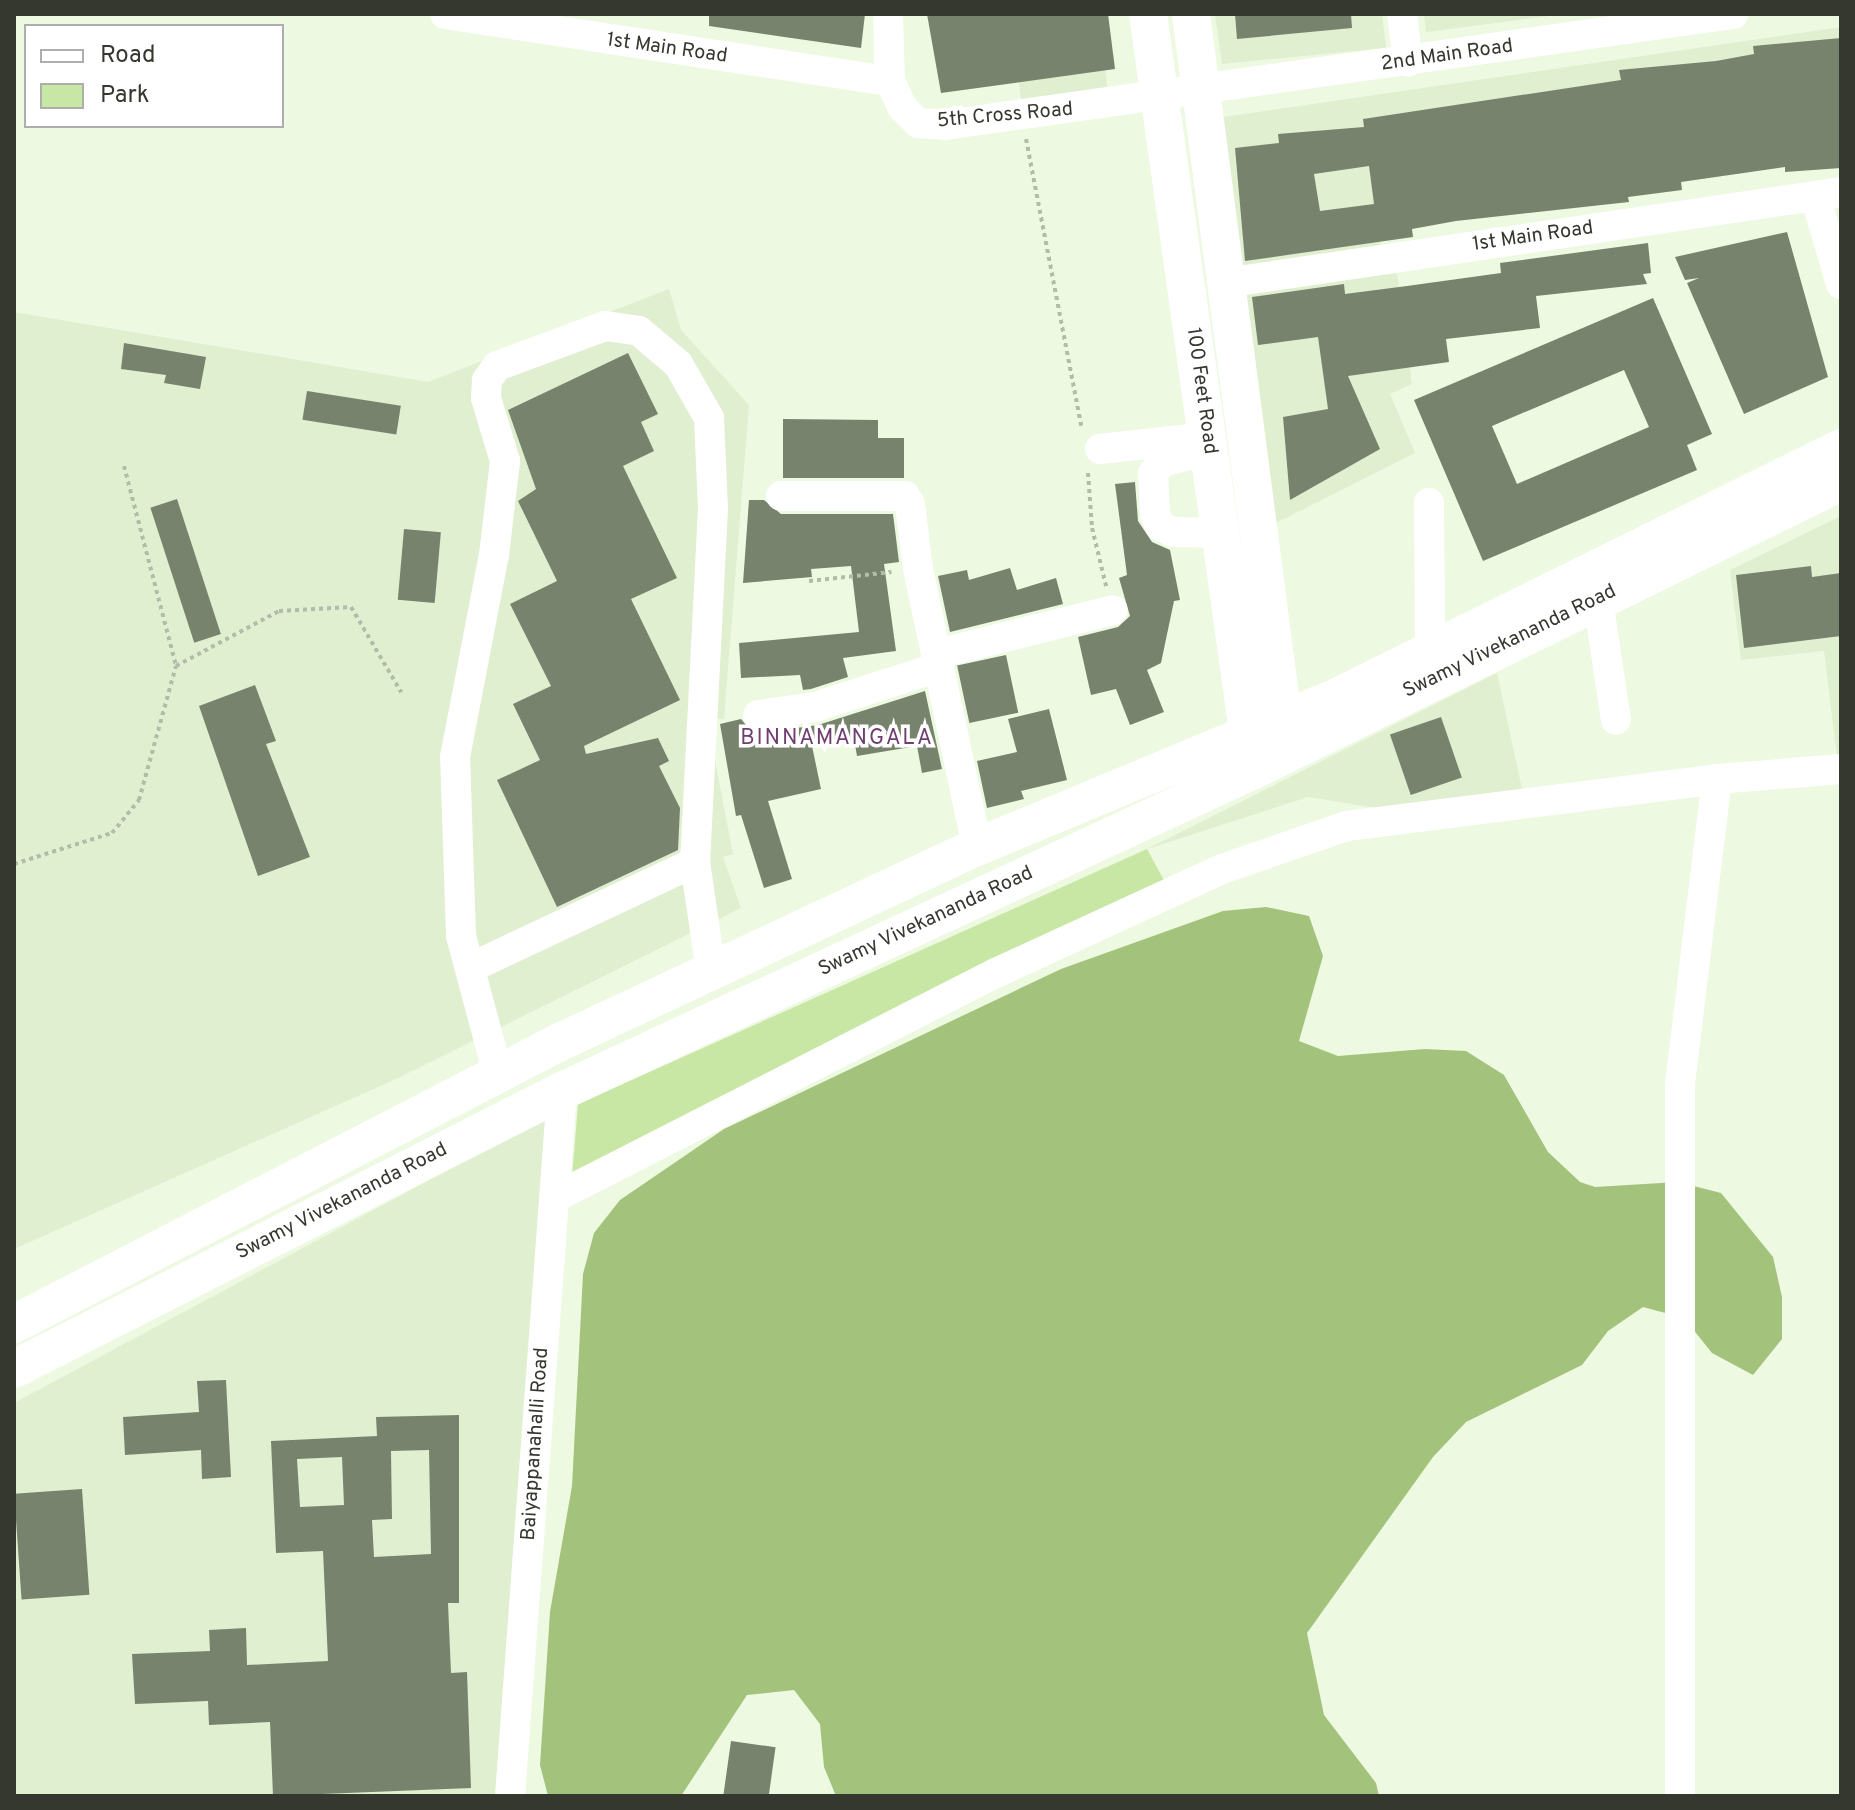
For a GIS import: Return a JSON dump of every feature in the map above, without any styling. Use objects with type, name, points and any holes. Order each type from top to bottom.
[{"type":"main road","name":"100 Feet Road","points":[[1148,14],[1220,533],[1269,743]]},
{"type":"main road","name":"100 Feet Road","points":[[1191,14],[1225,283],[1269,743]]},
{"type":"main road","name":"Swamy Vivekananda Road","points":[[14,1324],[498,1074],[977,847],[1269,743],[1430,651],[1841,448]]},
{"type":"main road","name":"Swamy Vivekananda Road","points":[[14,1369],[562,1091],[1269,743],[1598,600],[1841,482]]},
{"type":"street","name":"1st Main Road","points":[[445,14],[890,81]]},
{"type":"street","name":"5th Cross Road","points":[[888,14],[890,81],[902,107],[918,123],[945,125],[1161,98]]},
{"type":"street","points":[[1402,14],[1408,62]]},
{"type":"street","name":"2nd Main Road","points":[[1161,98],[1408,62],[1579,25],[1733,14]]},
{"type":"street","name":"1st Main Road","points":[[1225,283],[1828,194]]},
{"type":"street","points":[[1828,194],[1841,284]]},
{"type":"street","points":[[498,1074],[461,936],[455,757],[494,555],[505,461],[486,398],[487,380],[497,366],[605,326],[639,331],[678,364],[709,418],[713,508],[695,862],[711,972]]},
{"type":"street","points":[[1091,452],[1208,444]]},
{"type":"street","points":[[1208,444],[1162,462],[1153,473],[1155,514],[1160,526],[1173,532],[1220,533]]},
{"type":"street","points":[[781,496],[905,496],[977,847]]},
{"type":"street","points":[[1429,503],[1434,611],[1430,651]]},
{"type":"street","points":[[1598,600],[1616,720]]},
{"type":"street","points":[[758,715],[815,707],[938,661],[1113,610]]},
{"type":"street","points":[[554,1198],[996,973],[1222,869],[1347,826],[1717,779],[1841,769]]},
{"type":"street","points":[[1680,1796],[1680,1084],[1717,779]]},
{"type":"street","points":[[470,968],[695,862]]},
{"type":"street","name":"Baiyappanahalli Road","points":[[510,1796],[562,1091]]},
{"type":"path","points":[[1022,117],[1091,452],[1092,528],[1113,610]]},
{"type":"path","points":[[14,864],[112,833],[139,800],[176,666],[124,466]]},
{"type":"path","points":[[809,581],[918,569]]},
{"type":"path","points":[[176,666],[279,611],[351,607],[401,692]]},
{"type":"shaded area","points":[[1010,14],[1098,14],[1108,91],[1021,100]]},
{"type":"shaded area","points":[[1215,14],[1382,14],[1386,48],[1222,64]]},
{"type":"shaded area","points":[[1424,14],[1564,14],[1426,32]]},
{"type":"shaded area","points":[[1841,27],[1841,104],[1370,173],[1381,249],[1239,270],[1217,118]]},
{"type":"shaded area","points":[[1397,273],[1412,384],[1390,394],[1415,453],[1274,524],[1245,293]]},
{"type":"shaded area","points":[[669,289],[681,330],[749,405],[724,719],[712,718],[712,745],[733,854],[723,857],[741,908],[396,1079],[14,1249],[14,312],[428,382]]},
{"type":"shaded area","points":[[1841,516],[1841,757],[1837,757],[1824,651],[1741,660],[1730,570]]},
{"type":"shaded area","points":[[1497,673],[1522,789],[1408,813],[1308,797],[1147,849]]},
{"type":"shaded area","points":[[547,1117],[499,1796],[14,1796],[14,1403]]},
{"type":"green space","points":[[1147,849],[1166,884],[572,1178],[578,1104]]},
{"type":"green space","points":[[1266,907],[1309,916],[1323,956],[1299,1041],[1338,1056],[1425,1049],[1466,1051],[1504,1075],[1548,1152],[1580,1182],[1595,1187],[1678,1182],[1721,1193],[1773,1257],[1782,1297],[1782,1339],[1753,1375],[1712,1353],[1684,1318],[1643,1307],[1608,1331],[1582,1365],[1466,1422],[1433,1457],[1307,1633],[1324,1715],[1376,1783],[1379,1796],[836,1796],[824,1767],[820,1724],[794,1690],[747,1695],[681,1796],[548,1796],[540,1765],[550,1612],[572,1486],[583,1274],[594,1233],[620,1200],[724,1129],[1061,969],[1223,911]]},
{"type":"building","points":[[709,14],[865,14],[861,48],[709,26]]},
{"type":"building","points":[[927,14],[1108,14],[1115,69],[941,93]]},
{"type":"building","points":[[1235,14],[1351,14],[1352,28],[1237,39]]},
{"type":"building","points":[[1841,38],[1841,168],[1785,172],[1785,167],[1681,182],[1682,190],[1628,197],[1629,202],[1456,221],[1412,229],[1413,237],[1245,261],[1235,148],[1279,143],[1278,134],[1364,127],[1363,119],[1621,80],[1619,70],[1716,61],[1754,54],[1753,46]],"holes":[[[1369,166],[1374,204],[1320,211],[1314,174]]]},
{"type":"building","points":[[1787,232],[1828,377],[1744,414],[1687,283],[1699,278],[1685,280],[1675,257]]},
{"type":"building","points":[[1648,243],[1651,273],[1643,274],[1647,284],[1536,296],[1540,328],[1446,339],[1449,362],[1348,376],[1380,449],[1290,500],[1283,417],[1328,409],[1318,337],[1258,345],[1252,297],[1344,284],[1345,294],[1407,286],[1501,273],[1500,263]]},
{"type":"building","points":[[1653,298],[1712,434],[1687,445],[1697,470],[1483,561],[1414,400]],"holes":[[[1624,370],[1649,427],[1517,484],[1492,426]]]},
{"type":"building","points":[[124,343],[206,357],[200,389],[164,383],[166,375],[121,369]]},
{"type":"building","points":[[628,353],[658,414],[641,422],[654,451],[623,466],[677,578],[631,599],[680,700],[584,746],[586,754],[658,738],[669,761],[659,766],[680,808],[678,850],[557,907],[497,780],[540,760],[513,704],[551,686],[510,604],[557,581],[518,501],[536,489],[508,410]]},
{"type":"building","points":[[307,391],[401,406],[396,435],[302,420]]},
{"type":"building","points":[[783,419],[878,420],[878,438],[904,438],[904,478],[783,478]]},
{"type":"building","points":[[1135,482],[1138,521],[1152,542],[1170,550],[1180,600],[1174,601],[1161,663],[1147,670],[1164,712],[1130,725],[1116,689],[1091,695],[1078,637],[1118,627],[1130,616],[1119,578],[1127,575],[1115,484]]},
{"type":"building","points":[[177,499],[221,634],[194,643],[150,508]]},
{"type":"building","points":[[749,500],[764,500],[781,514],[893,514],[899,562],[884,564],[896,651],[843,658],[848,677],[811,689],[803,690],[800,675],[741,678],[739,643],[859,632],[851,566],[811,569],[812,577],[743,583]]},
{"type":"building","points":[[404,529],[441,532],[435,603],[398,600]]},
{"type":"building","points":[[1811,566],[1812,577],[1841,573],[1841,636],[1744,648],[1736,575]]},
{"type":"building","points":[[1010,568],[1017,590],[1056,578],[1063,604],[950,632],[938,576],[967,570],[969,580]]},
{"type":"building","points":[[1006,655],[1018,713],[969,723],[957,665]]},
{"type":"building","points":[[255,685],[276,741],[266,744],[310,857],[258,876],[199,706]]},
{"type":"building","points":[[925,691],[942,769],[922,773],[917,746],[857,756],[854,739],[812,746],[821,789],[768,801],[792,879],[764,888],[741,815],[736,816],[720,724],[741,719],[751,731],[760,733],[818,725]]},
{"type":"building","points":[[1049,709],[1067,780],[1021,791],[1024,799],[987,808],[977,761],[1017,752],[1008,719]]},
{"type":"building","points":[[1441,717],[1462,778],[1411,795],[1390,735]]},
{"type":"building","points":[[226,1380],[231,1477],[202,1479],[201,1450],[125,1455],[123,1417],[199,1412],[197,1381]]},
{"type":"building","points":[[459,1415],[459,1603],[448,1603],[451,1673],[467,1672],[471,1788],[273,1796],[270,1722],[209,1725],[208,1701],[135,1704],[132,1654],[210,1651],[209,1630],[246,1628],[247,1665],[328,1661],[323,1551],[276,1553],[271,1441],[377,1436],[376,1417]],"holes":[[[429,1450],[431,1554],[374,1557],[372,1520],[392,1519],[391,1451]],[[342,1457],[344,1505],[300,1507],[297,1459]]]},
{"type":"building","points":[[82,1489],[89,1595],[22,1599],[14,1494]]},
{"type":"building","points":[[731,1741],[776,1747],[769,1796],[723,1796]]},
{"type":"district","name":"BINNAMANGALA","points":[[837,739]]}]
